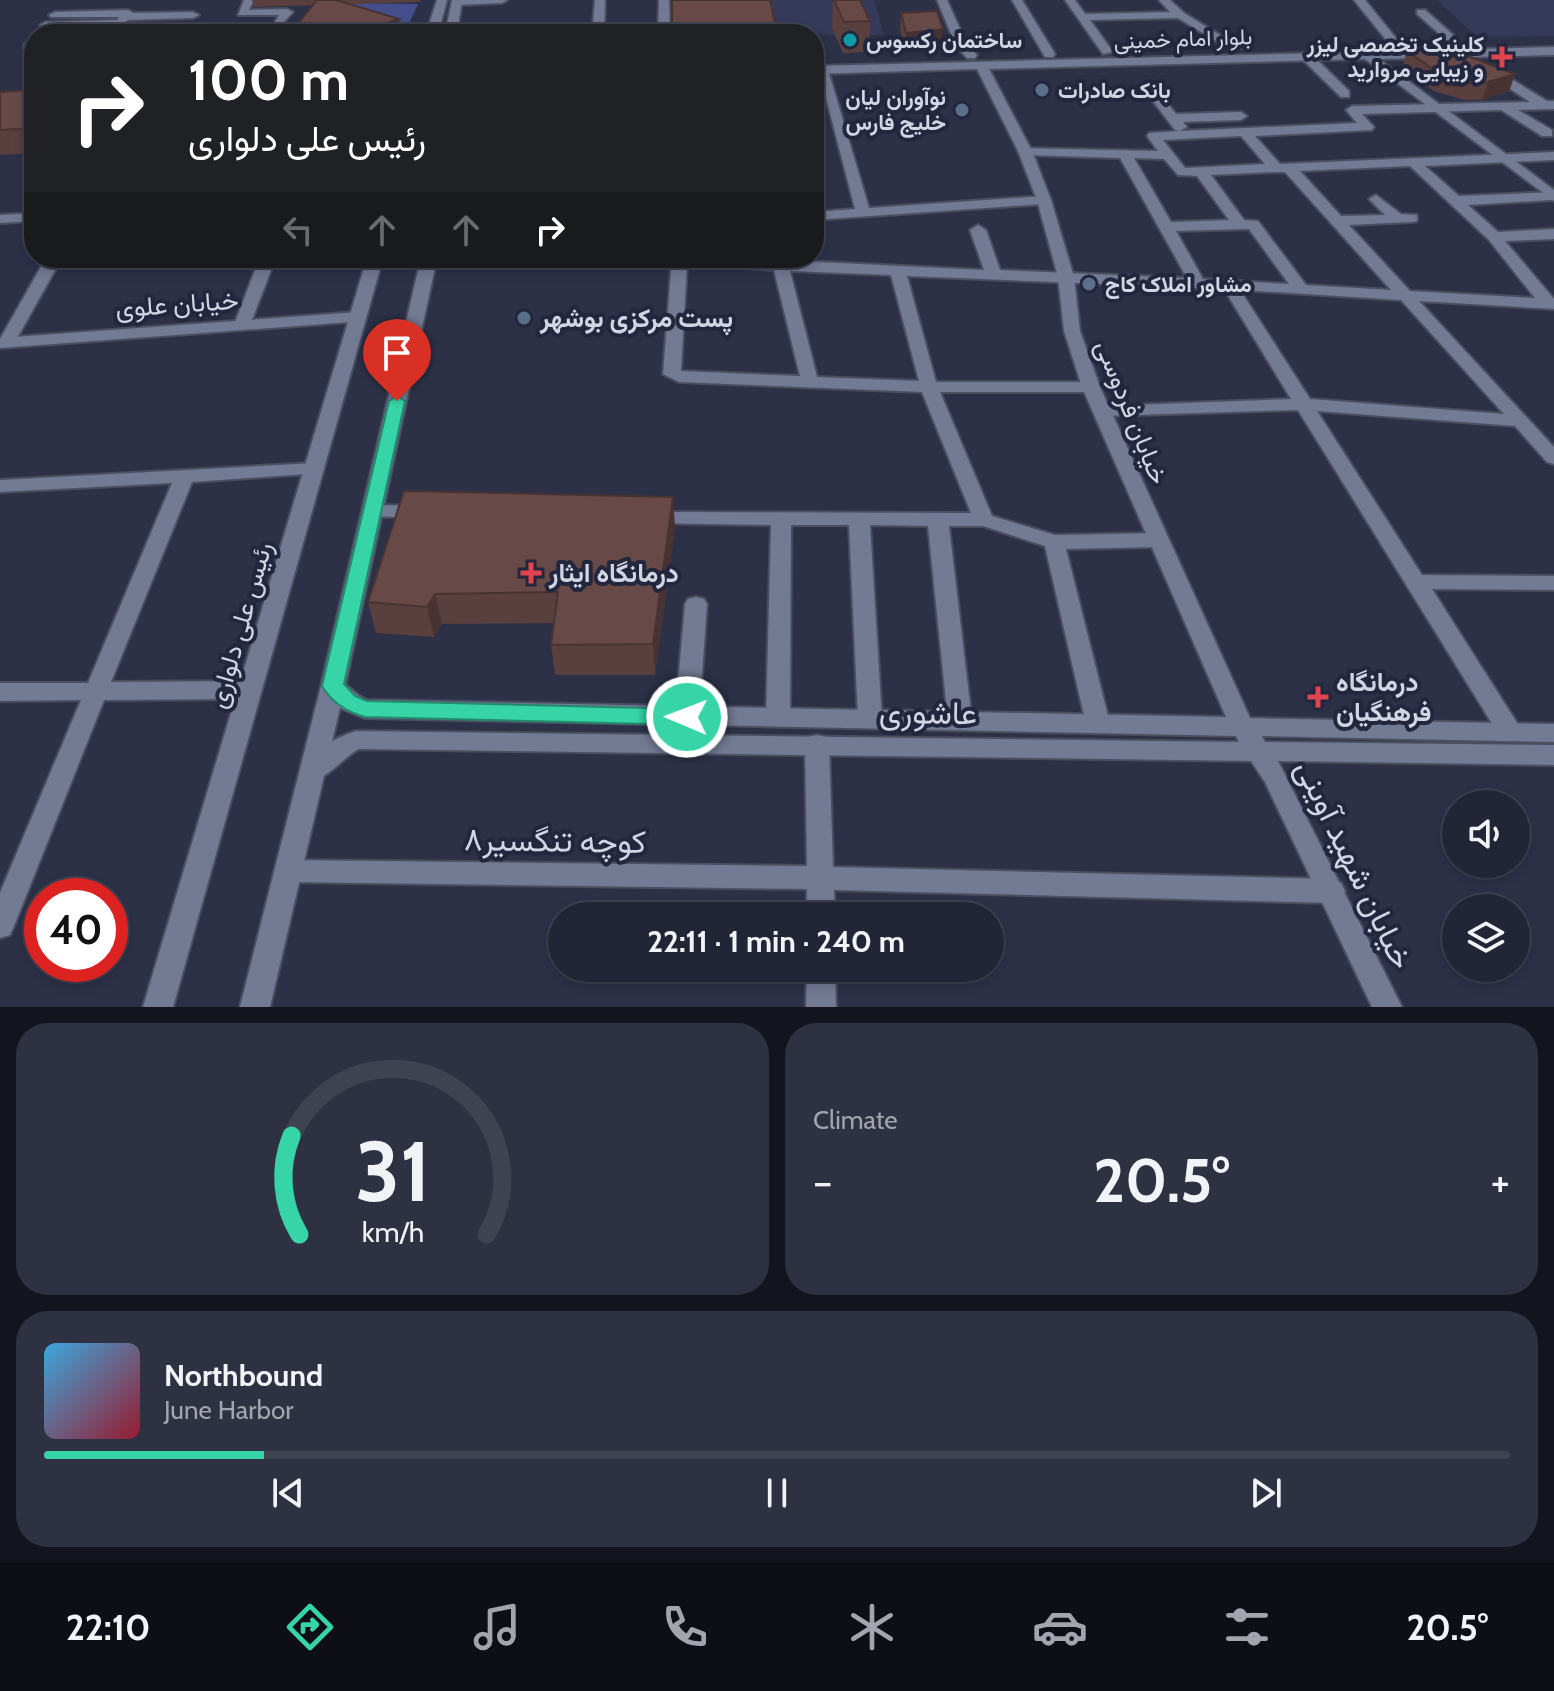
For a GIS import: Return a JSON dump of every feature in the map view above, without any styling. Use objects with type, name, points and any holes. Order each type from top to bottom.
[{"type":"street","points":[[47,24],[69,0]]},
{"type":"street","points":[[249,0],[242,13],[287,12],[281,22]]},
{"type":"street","points":[[435,24],[442,0]]},
{"type":"street","points":[[453,24],[457,1],[502,0]]},
{"type":"street","points":[[599,24],[600,0]]},
{"type":"street","points":[[664,0],[664,24]]},
{"type":"street","points":[[942,0],[972,53]]},
{"type":"street","points":[[952,0],[972,53]]},
{"type":"street","points":[[1017,0],[1049,54]]},
{"type":"street","points":[[1070,0],[1107,52]]},
{"type":"street","points":[[1164,0],[1180,15],[1235,48]]},
{"type":"street","points":[[1359,0],[1395,44]]},
{"type":"street","points":[[1421,12],[1459,47],[1549,105]]},
{"type":"street","points":[[55,15],[128,13],[120,23],[109,24]]},
{"type":"street","points":[[125,17],[193,15]]},
{"type":"street","points":[[1081,17],[1180,15]]},
{"type":"street","name":"بلوار امام خمینی","points":[[824,65],[972,53],[1306,56],[1554,42]]},
{"type":"street","name":"بلوار امام خمینی","points":[[972,53],[1049,54],[1395,44],[1554,51]]},
{"type":"street","name":"خیابان فردوسی","points":[[972,53],[1025,151],[1044,200],[1066,277],[1072,331],[1091,387],[1242,726]]},
{"type":"street","points":[[1365,54],[1506,158],[1553,197]]},
{"type":"street","points":[[1306,56],[1345,94]]},
{"type":"street","points":[[824,88],[863,211]]},
{"type":"street","points":[[1152,92],[1185,134]]},
{"type":"street","points":[[1549,105],[1352,110],[1367,127],[1154,135],[1179,170],[1284,169],[1554,156]]},
{"type":"street","points":[[1503,106],[1547,133]]},
{"type":"street","points":[[1173,118],[1241,116]]},
{"type":"street","points":[[1244,132],[1338,221],[1554,458]]},
{"type":"street","points":[[1025,151],[1169,155]]},
{"type":"street","points":[[1125,154],[1198,283]]},
{"type":"street","points":[[1412,161],[1494,237],[1551,304]]},
{"type":"street","points":[[1201,171],[1239,224]]},
{"type":"street","points":[[1454,201],[1553,197]]},
{"type":"street","points":[[1338,221],[1404,218],[1376,199]]},
{"type":"street","points":[[824,215],[1044,200]]},
{"type":"street","points":[[0,219],[24,218]]},
{"type":"street","points":[[1166,227],[1255,224],[1301,289]]},
{"type":"street","points":[[978,230],[993,274]]},
{"type":"street","points":[[1494,237],[1554,234]]},
{"type":"street","points":[[824,267],[1198,283],[1551,304]]},
{"type":"street","points":[[3,343],[48,268]]},
{"type":"street","points":[[242,325],[264,268]]},
{"type":"street","name":"رئیس علی دلواری","points":[[158,1007],[372,268]]},
{"type":"street","points":[[255,1007],[333,686],[427,268]]},
{"type":"street","points":[[679,268],[672,374],[679,377],[929,387],[1091,387]]},
{"type":"street","points":[[781,268],[810,383]]},
{"type":"street","points":[[897,270],[929,387],[984,520]]},
{"type":"street","points":[[1229,285],[1510,732]]},
{"type":"street","name":"خیابان علوی","points":[[3,343],[358,317]]},
{"type":"street","points":[[1102,411],[1303,404],[1520,421]]},
{"type":"street","points":[[3,491],[314,469]]},
{"type":"street","points":[[0,926],[184,477]]},
{"type":"street","points":[[373,511],[442,513]]},
{"type":"street","points":[[627,517],[984,520],[1054,542],[1157,540]]},
{"type":"street","points":[[778,718],[781,520]]},
{"type":"street","points":[[859,520],[870,719]]},
{"type":"street","points":[[938,521],[960,721]]},
{"type":"street","points":[[1054,542],[1098,724]]},
{"type":"street","points":[[1415,582],[1550,583]]},
{"type":"street","points":[[687,717],[696,604]]},
{"type":"street","name":"عاشوری","points":[[333,686],[348,702],[365,709],[1510,732],[1552,752]]},
{"type":"street","points":[[0,692],[250,690]]},
{"type":"street","name":"خیابان شهید آوینی","points":[[1242,726],[1260,752],[1387,1007]]},
{"type":"street","name":"عاشوری","points":[[312,772],[335,750],[356,740],[1260,752],[1552,752]]},
{"type":"street","points":[[817,744],[821,902]]},
{"type":"street","name":"کوچه تنگسیر۸","points":[[289,871],[821,878],[1331,891]]},
{"type":"street","points":[[821,982],[821,1007]]},
{"type":"shaded area","points":[[771,0],[874,0],[884,35],[824,34],[824,24],[774,24]]},
{"type":"shaded area","points":[[1437,0],[1554,0],[1554,36],[1477,37]]},
{"type":"shaded area","points":[[353,3],[418,4],[409,24],[367,24],[341,20]]},
{"type":"building","points":[[317,0],[336,0],[399,19],[384,24],[298,24]]},
{"type":"building","points":[[672,0],[770,0],[775,24],[672,24]]},
{"type":"building","points":[[834,0],[860,0],[870,21],[844,22]]},
{"type":"building","points":[[937,11],[943,29],[906,33],[901,13]]},
{"type":"building","points":[[1447,48],[1515,74],[1488,82],[1469,83],[1440,74],[1407,51]]},
{"type":"building","points":[[24,91],[24,129],[0,130],[0,92]]},
{"type":"building","name":"درمانگاه ایثار","points":[[404,491],[673,497],[653,644],[551,645],[558,592],[435,594],[427,607],[368,602]]},
{"type":"place","name":"ساختمان رکسوس","points":[[850,40]]},
{"type":"place","name":"کلینیک تخصصی لیزر و زیبایی مروارید","points":[[1502,57]]},
{"type":"place","name":"بانک صادرات","points":[[1042,90]]},
{"type":"place","name":"نوآوران لیان خلیج فارس","points":[[962,110]]},
{"type":"place","name":"مشاور املاک کاج","points":[[1089,284]]},
{"type":"place","name":"پست مرکزی بوشهر","points":[[524,318]]},
{"type":"place","name":"درمانگاه ایثار","points":[[531,573]]},
{"type":"place","name":"درمانگاه فرهنگیان","points":[[1318,697]]},
{"type":"route","points":[[397,401],[333,686],[348,702],[365,709],[687,717]]}]
